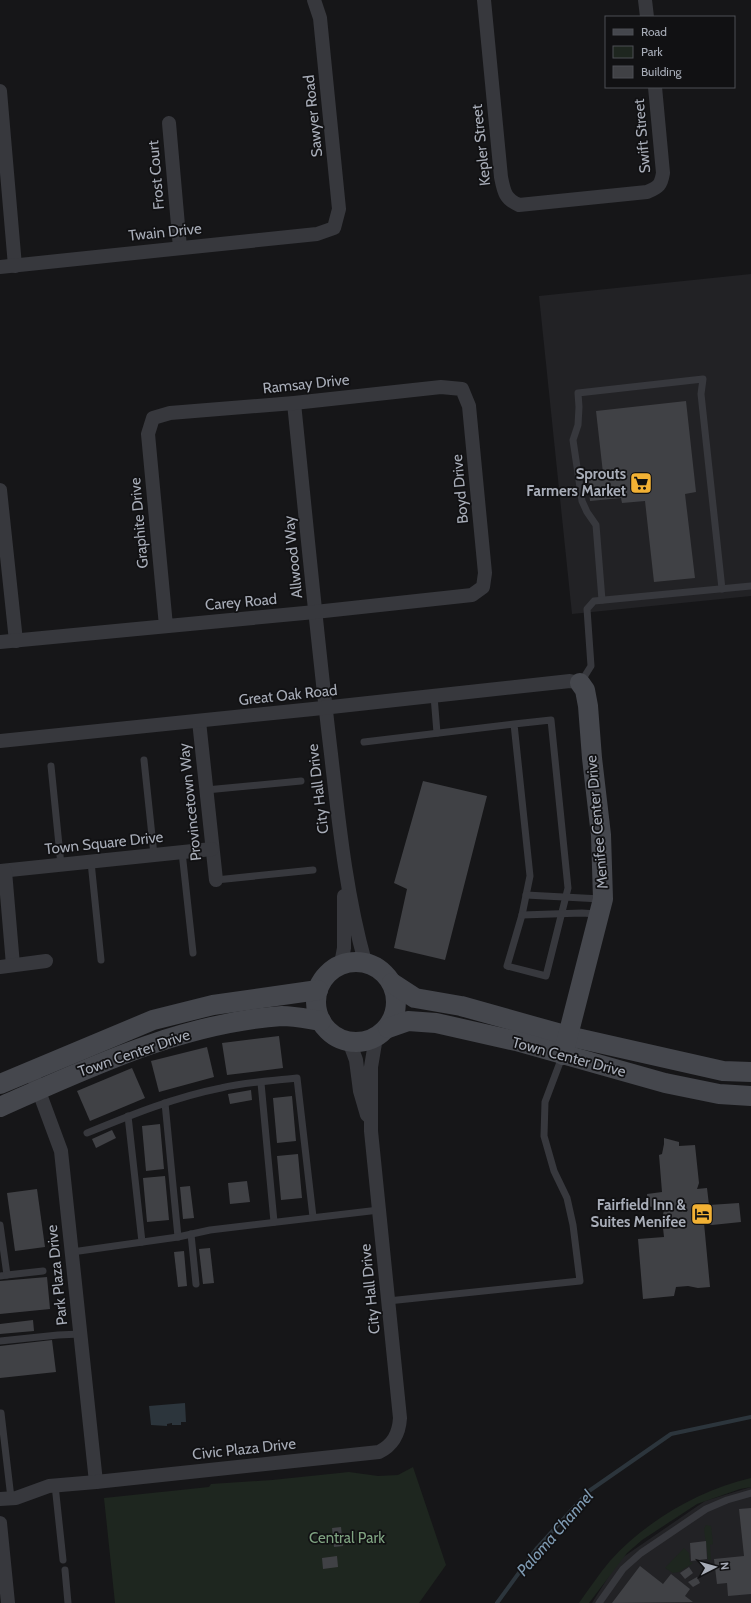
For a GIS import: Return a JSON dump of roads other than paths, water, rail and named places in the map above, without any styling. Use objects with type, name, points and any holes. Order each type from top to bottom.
[{"type":"street","name":"Sawyer Road","points":[[314,0],[320,18],[339,209],[334,228]]},
{"type":"street","name":"Kepler Street","points":[[484,0],[501,177],[504,192],[510,201],[519,206],[647,192],[655,189],[662,182]]},
{"type":"street","points":[[645,0],[647,16]]},
{"type":"street","name":"Swift Street","points":[[655,88],[663,162],[662,182]]},
{"type":"street","points":[[0,91],[15,266]]},
{"type":"street","name":"Frost Court","points":[[169,123],[180,248]]},
{"type":"street","name":"Twain Drive","points":[[0,267],[317,234],[334,228]]},
{"type":"street","name":"Ramsay Drive","points":[[153,418],[170,413],[294,403],[441,387],[462,389]]},
{"type":"street","name":"Boyd Drive","points":[[462,389],[470,406],[485,573],[483,587]]},
{"type":"street","name":"Allwood Way","points":[[294,403],[325,708]]},
{"type":"street","name":"Graphite Drive","points":[[153,418],[148,434],[166,626]]},
{"type":"street","points":[[0,490],[16,641]]},
{"type":"street","name":"Carey Road","points":[[0,642],[315,612],[472,595],[483,587]]},
{"type":"street","name":"Great Oak Road","points":[[0,741],[325,708],[570,681],[580,683]]},
{"type":"street","name":"Menifee Center Drive","points":[[566,1046],[601,906],[600,835],[588,706],[586,690],[580,683]]},
{"type":"street","name":"City Hall Drive","points":[[325,708],[344,866],[358,937],[365,962]]},
{"type":"street","name":"Provincetown Way","points":[[199,721],[216,880]]},
{"type":"street","name":"Town Square Drive","points":[[2,871],[212,849]]},
{"type":"street","name":"City Hall Drive","points":[[341,964],[344,948],[344,866]]},
{"type":"street","points":[[2,871],[6,966],[46,961]]},
{"type":"street","name":"Town Center Drive","points":[[751,1072],[723,1071],[566,1046],[516,1041],[436,1023],[408,1021],[382,1032],[366,1041],[348,1042],[332,1034],[321,1021],[316,1002],[318,990],[326,974],[341,964],[353,961],[365,962],[375,965],[383,971],[392,982],[415,998],[461,1006],[566,1046],[665,1083],[719,1094],[751,1096]]},
{"type":"street","name":"Town Center Drive","points":[[382,1032],[394,1017],[397,1006],[396,994],[392,982]]},
{"type":"street","name":"Town Center Drive","points":[[0,1084],[153,1020],[213,1005],[318,990]]},
{"type":"street","name":"Town Center Drive","points":[[0,1107],[103,1061],[169,1038],[229,1024],[283,1016],[321,1021]]},
{"type":"street","name":"City Hall Drive","points":[[382,1032],[371,1068],[371,1131],[400,1418],[399,1427],[393,1442]]},
{"type":"street","name":"City Hall Drive","points":[[348,1042],[356,1060],[360,1090],[371,1131]]},
{"type":"street","name":"Park Plaza Drive","points":[[31,1070],[61,1151],[96,1482]]},
{"type":"street","name":"Civic Plaza Drive","points":[[6,1499],[55,1485],[379,1452],[387,1448],[393,1442]]},
{"type":"street","points":[[0,1523],[8,1603]]},
{"type":"lane","points":[[602,600],[596,524],[582,501],[573,440],[578,425],[578,393],[703,379],[701,394],[722,589]]},
{"type":"lane","points":[[580,683],[591,666],[587,610],[594,601],[751,586]]},
{"type":"lane","points":[[434,696],[437,733]]},
{"type":"lane","points":[[364,742],[437,733],[514,724],[551,720],[568,888],[546,976],[507,966],[522,915],[530,876],[514,724]]},
{"type":"lane","points":[[144,760],[154,855]]},
{"type":"lane","points":[[52,766],[61,865]]},
{"type":"lane","points":[[206,790],[301,781]]},
{"type":"lane","points":[[182,852],[192,953]]},
{"type":"lane","points":[[90,862],[101,960]]},
{"type":"lane","points":[[216,880],[313,870]]},
{"type":"lane","points":[[526,895],[566,896],[601,906]]},
{"type":"lane","points":[[522,915],[561,913],[601,906]]},
{"type":"lane","points":[[388,1301],[580,1281],[574,1225],[567,1198],[554,1171],[544,1136],[545,1102],[566,1046]]},
{"type":"lane","points":[[87,1133],[165,1103],[222,1087],[297,1078],[313,1217]]},
{"type":"lane","points":[[261,1083],[274,1222]]},
{"type":"lane","points":[[165,1103],[178,1237]]},
{"type":"lane","points":[[128,1116],[142,1242]]},
{"type":"lane","points":[[72,1252],[178,1237],[210,1230],[379,1210]]},
{"type":"lane","points":[[0,1224],[4,1276],[43,1271]]},
{"type":"lane","points":[[191,1234],[196,1284]]},
{"type":"lane","points":[[0,1341],[80,1334]]},
{"type":"lane","points":[[1,1413],[6,1499]]},
{"type":"lane","points":[[55,1485],[63,1560]]},
{"type":"lane","points":[[599,1603],[624,1569],[640,1553],[706,1509],[751,1493]]},
{"type":"lane","points":[[65,1570],[68,1603]]},
{"type":"waterway","name":"Paloma Channel","points":[[497,1603],[537,1548],[589,1491],[671,1434],[751,1417]]},
{"type":"place","name":"Sprouts Farmers Market","points":[[641,483]]},
{"type":"place","name":"Fairfield Inn & Suites Menifee","points":[[702,1214]]},
{"type":"park label","name":"Central Park","points":[[347,1538]]}]
